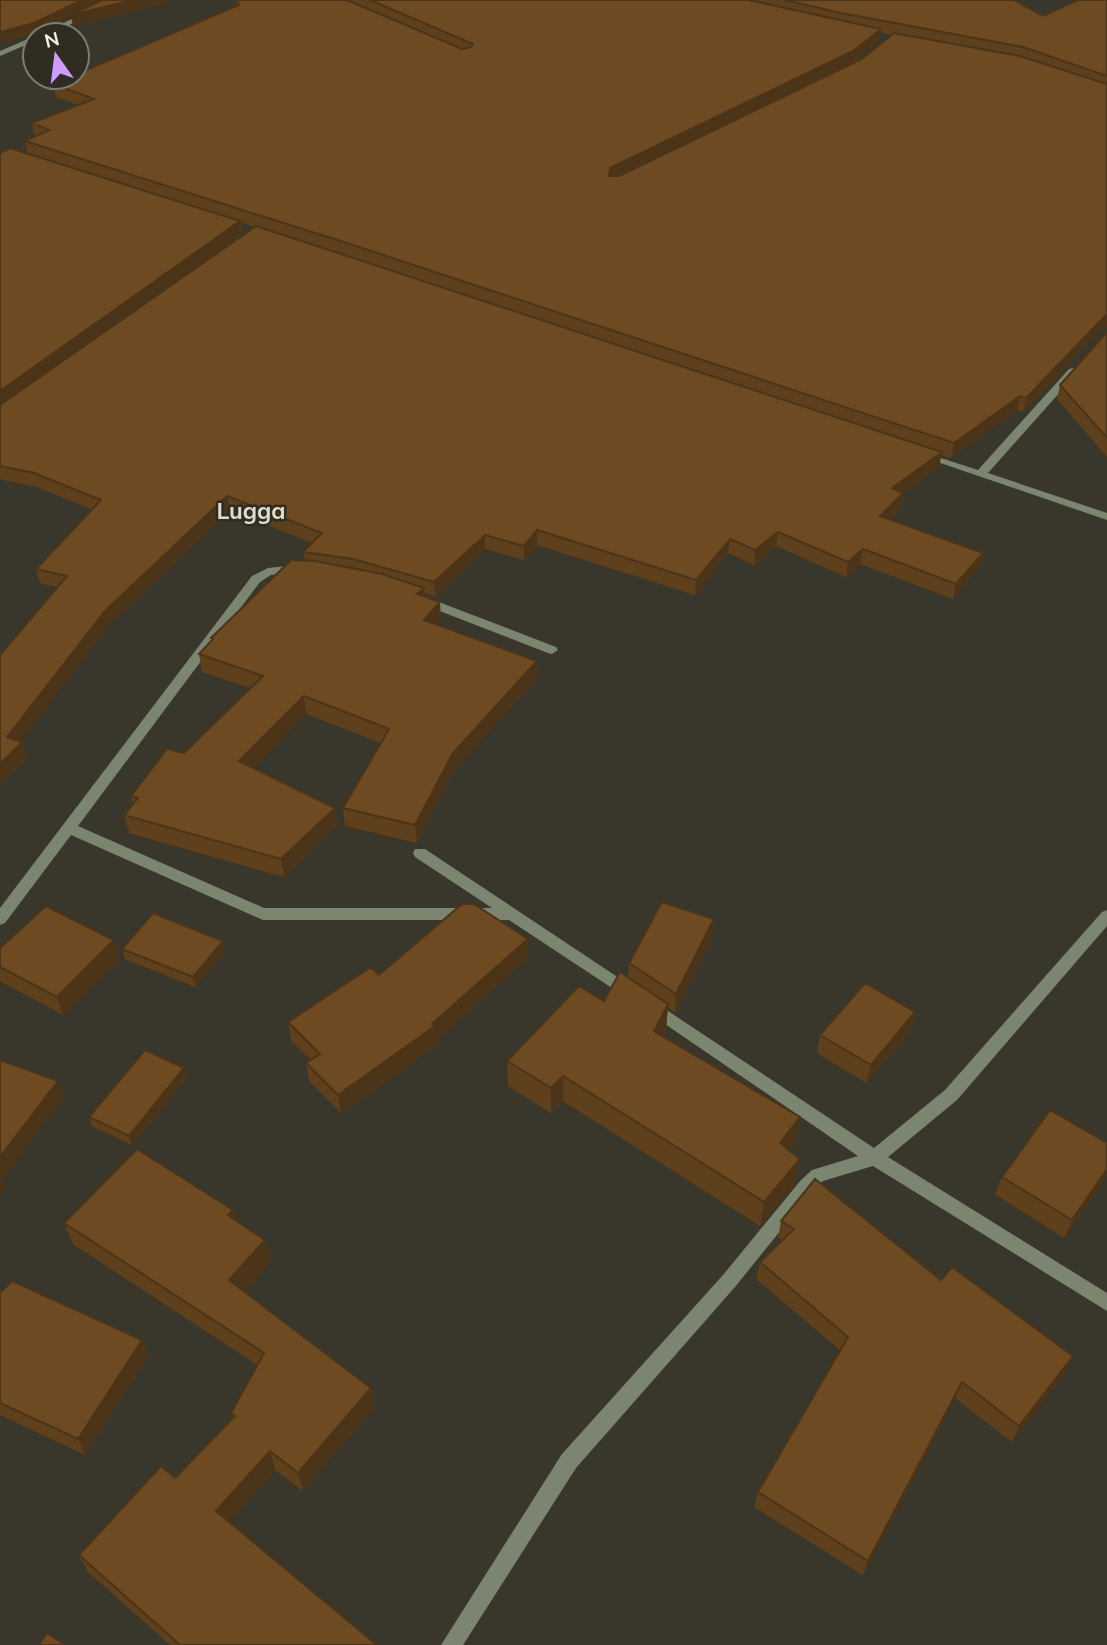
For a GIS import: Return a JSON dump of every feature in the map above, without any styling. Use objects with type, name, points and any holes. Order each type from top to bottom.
[{"type":"street","points":[[72,21],[118,0]]},
{"type":"street","points":[[0,54],[21,44]]},
{"type":"street","points":[[981,474],[1080,363]]},
{"type":"street","points":[[913,452],[1107,517]]},
{"type":"street","points":[[0,919],[256,579],[268,572],[296,568],[309,570]]},
{"type":"street","points":[[404,593],[552,650]]},
{"type":"street","points":[[69,828],[263,914],[513,914]]},
{"type":"street","points":[[420,853],[875,1158],[1107,1303]]},
{"type":"street","points":[[451,1645],[569,1461],[729,1281],[807,1185],[818,1175],[875,1158],[951,1094],[1107,916]]},
{"type":"building","points":[[0,0],[82,0],[38,21],[21,21],[21,26],[0,32]]},
{"type":"building","points":[[102,0],[134,0],[71,15]]},
{"type":"building","points":[[237,0],[347,0],[462,49],[473,44],[370,0],[749,0],[881,29],[853,51],[610,168],[609,176],[619,176],[862,59],[894,33],[1020,56],[1107,84],[1107,314],[1026,398],[1020,396],[954,443],[353,245],[25,141],[49,130],[32,123],[94,99],[72,91],[91,91],[91,68],[239,5]]},
{"type":"building","points":[[785,0],[1014,0],[1043,16],[1078,0],[1107,0],[1107,76],[1023,47]]},
{"type":"building","points":[[10,148],[240,221],[0,391],[0,153]]},
{"type":"building","points":[[256,226],[942,452],[892,488],[903,493],[880,516],[983,553],[956,584],[863,549],[848,562],[778,532],[755,550],[730,539],[696,580],[537,530],[524,546],[485,535],[434,582],[353,559],[303,552],[322,533],[227,496],[105,611],[7,737],[22,742],[0,764],[0,655],[67,576],[36,569],[101,500],[34,473],[0,466],[0,405]]},
{"type":"building","points":[[1107,332],[1107,438],[1060,385]]},
{"type":"building","points":[[291,560],[315,561],[382,574],[424,588],[417,594],[440,602],[424,620],[537,661],[453,753],[415,825],[343,808],[389,729],[304,696],[239,761],[335,808],[281,859],[124,815],[138,798],[131,796],[167,749],[184,753],[263,676],[199,654],[213,639],[211,638]]},
{"type":"building","points":[[662,902],[714,919],[676,994],[629,963]]},
{"type":"building","points":[[462,904],[474,904],[528,939],[432,1024],[435,1026],[338,1095],[306,1063],[320,1054],[288,1022],[371,967],[379,975]]},
{"type":"building","points":[[46,906],[114,940],[57,997],[0,967],[0,948]]},
{"type":"building","points":[[153,913],[223,941],[193,977],[122,949]]},
{"type":"building","points":[[620,972],[668,1004],[654,1031],[800,1117],[780,1143],[800,1159],[764,1202],[563,1076],[551,1088],[507,1061],[579,986],[604,1001]]},
{"type":"building","points":[[865,983],[915,1012],[871,1065],[820,1035]]},
{"type":"building","points":[[145,1050],[184,1068],[129,1136],[89,1117]]},
{"type":"building","points":[[0,1060],[58,1081],[0,1157]]},
{"type":"building","points":[[1050,1110],[1107,1143],[1107,1169],[1072,1220],[1002,1177]]},
{"type":"building","points":[[137,1149],[233,1210],[228,1215],[265,1240],[229,1280],[371,1388],[298,1473],[270,1451],[216,1511],[377,1645],[180,1645],[79,1555],[161,1466],[175,1478],[235,1416],[231,1413],[264,1353],[64,1223]]},
{"type":"building","points":[[815,1179],[941,1280],[952,1267],[1073,1356],[1019,1426],[962,1382],[868,1561],[758,1492],[848,1337],[760,1262],[794,1229],[781,1221]]},
{"type":"building","points":[[12,1281],[142,1340],[78,1439],[0,1403],[0,1293]]},
{"type":"building","points":[[47,1633],[65,1645],[39,1645]]},
{"type":"district","name":"Lugga","points":[[251,510]]}]
